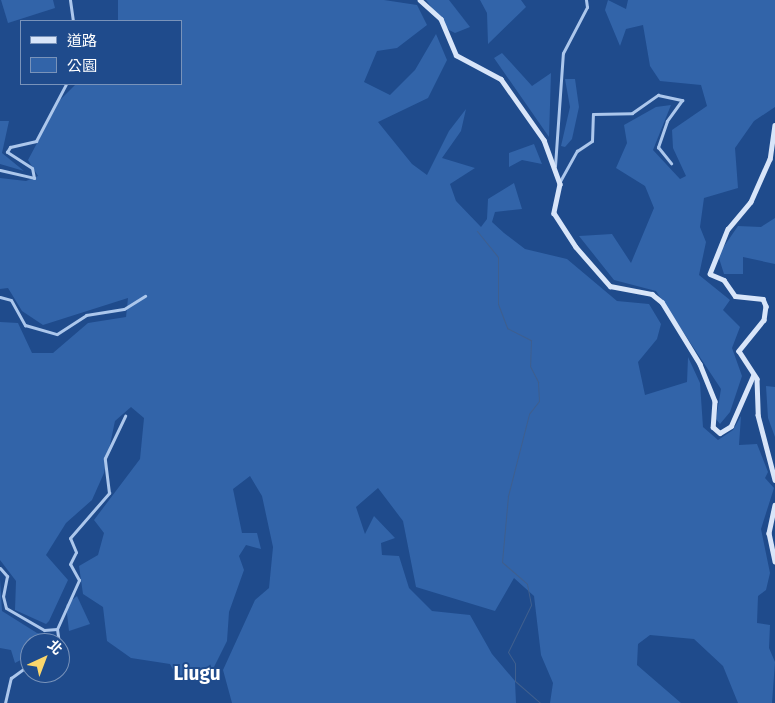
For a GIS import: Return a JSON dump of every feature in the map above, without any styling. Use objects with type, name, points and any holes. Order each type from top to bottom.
[{"type":"street","points":[[70,0],[73,20]]},
{"type":"street","points":[[420,0],[441,19],[450,46],[460,59],[506,84],[544,140],[555,166],[559,183],[556,217],[603,280],[618,289],[652,294],[662,302],[700,364],[714,401],[713,427],[720,433],[731,426],[753,376]]},
{"type":"street","points":[[555,166],[563,53],[587,6],[586,0]]},
{"type":"street","points":[[0,170],[34,178],[32,168],[7,152],[10,147],[36,141],[65,85]]},
{"type":"street","points":[[559,183],[577,151],[592,141],[592,114],[632,113],[658,95],[682,100],[666,121],[658,147],[671,163]]},
{"type":"street","points":[[775,126],[770,159],[751,202],[728,229],[710,274],[724,280],[735,296],[763,299],[766,306],[764,320],[741,343],[739,351],[753,376],[775,480]]},
{"type":"street","points":[[0,298],[12,300],[25,325],[57,334],[86,315],[124,309],[145,296]]},
{"type":"street","points":[[57,633],[57,629],[79,580],[70,564],[76,552],[70,538],[109,493],[105,458],[125,416]]},
{"type":"street","points":[[775,505],[769,533],[775,561]]},
{"type":"street","points":[[0,568],[7,576],[3,596],[6,608],[44,630],[57,629]]},
{"type":"street","points":[[5,703],[11,678],[20,671]]},
{"type":"green space","points":[[1,0],[53,0],[55,8],[8,23]]},
{"type":"green space","points":[[118,0],[384,0],[417,5],[427,25],[397,48],[377,51],[364,82],[390,95],[415,70],[436,34],[447,60],[428,98],[378,122],[412,164],[427,175],[449,131],[466,109],[461,131],[442,158],[475,168],[450,184],[456,201],[481,227],[487,219],[488,199],[514,183],[522,209],[495,212],[492,222],[504,233],[525,249],[567,259],[617,301],[649,304],[661,324],[657,339],[638,362],[645,395],[687,382],[688,357],[700,383],[703,427],[718,440],[733,430],[741,416],[739,445],[757,444],[768,472],[765,478],[774,488],[761,529],[770,573],[766,590],[758,596],[757,623],[770,625],[769,648],[775,662],[772,703],[738,703],[723,666],[694,639],[650,635],[638,644],[637,665],[681,703],[550,703],[553,683],[541,655],[534,596],[514,578],[495,611],[416,587],[403,521],[378,488],[356,507],[365,534],[374,516],[395,538],[381,543],[382,555],[399,556],[409,588],[432,611],[470,615],[492,654],[515,681],[516,703],[232,703],[223,670],[255,600],[269,588],[273,547],[262,496],[250,476],[233,489],[242,533],[257,533],[261,549],[246,545],[239,556],[244,570],[229,612],[227,641],[212,671],[177,677],[170,664],[131,658],[107,641],[103,607],[83,594],[79,566],[98,555],[104,533],[94,520],[140,459],[144,418],[131,407],[115,421],[104,473],[92,500],[66,523],[46,555],[68,580],[49,621],[46,624],[15,610],[16,581],[0,560],[0,322],[18,323],[32,353],[53,353],[88,323],[126,317],[128,298],[43,325],[22,311],[8,288],[0,289],[0,178],[26,181],[38,176],[28,160],[60,100],[75,85],[182,85],[182,20],[118,20]]},
{"type":"green space","points":[[426,0],[449,0],[470,27],[455,33],[449,30]]},
{"type":"green space","points":[[480,0],[521,0],[526,7],[488,44],[487,13]]},
{"type":"green space","points":[[608,0],[626,9],[628,0],[775,0],[775,107],[754,121],[735,148],[738,188],[704,198],[700,227],[706,242],[699,275],[730,300],[723,310],[740,327],[732,348],[742,376],[730,412],[720,424],[716,419],[721,389],[656,291],[614,280],[579,236],[612,234],[631,263],[654,208],[645,186],[616,168],[627,143],[624,125],[656,107],[671,105],[653,150],[680,179],[686,176],[673,148],[672,130],[707,106],[701,85],[660,81],[650,66],[643,25],[626,29],[620,46],[605,10]]},
{"type":"green space","points":[[502,53],[532,86],[551,73],[549,137],[494,58]]},
{"type":"green space","points":[[565,79],[575,79],[579,107],[572,139],[565,147],[561,146],[570,107]]},
{"type":"green space","points":[[0,121],[9,121],[2,153],[24,171],[0,164]]},
{"type":"green space","points":[[534,144],[542,164],[522,160],[509,167],[509,153]]},
{"type":"green space","points":[[775,218],[775,264],[743,257],[743,274],[724,274],[718,255],[738,226],[761,227]]},
{"type":"green space","points":[[766,386],[775,387],[775,437],[768,418]]},
{"type":"green space","points":[[0,579],[2,611],[37,633],[20,633],[20,660],[15,663],[11,650],[0,648]]},
{"type":"green space","points":[[77,596],[90,624],[69,631],[66,605]]},
{"type":"waterway","points":[[477,231],[498,257],[498,304],[507,328],[531,340],[530,366],[538,382],[539,401],[529,414],[508,496],[502,562],[527,584],[531,605],[508,652],[515,663],[515,681],[540,703]]},
{"type":"district","name":"Liugu","points":[[197,674]]}]
